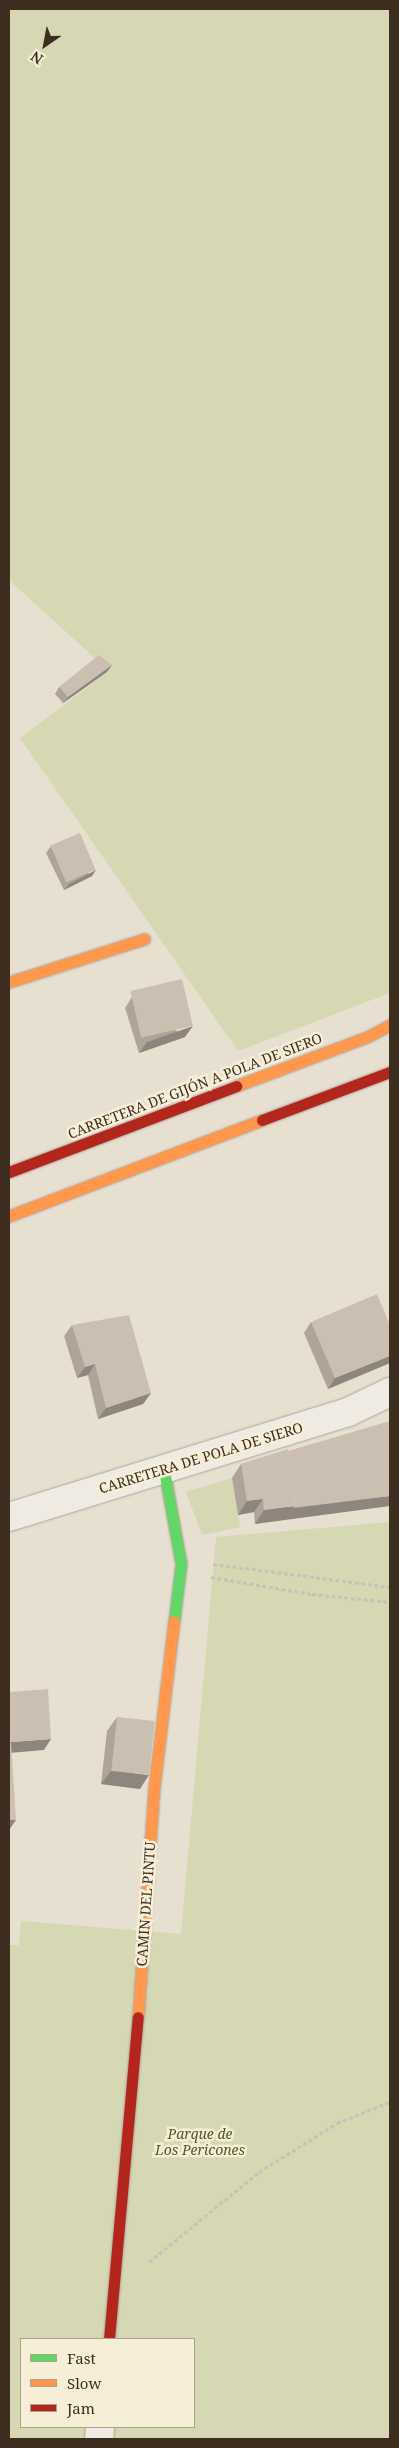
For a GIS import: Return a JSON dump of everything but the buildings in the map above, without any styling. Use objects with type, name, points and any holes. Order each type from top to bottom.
[{"type":"street","points":[[9,982],[144,939]]},
{"type":"street","name":"CARRETERA DE GIJÓN A POLA DE SIERO","points":[[9,1172],[367,1038],[390,1025]]},
{"type":"street","points":[[9,1216],[390,1072]]},
{"type":"street","name":"CARRETERA DE POLA DE SIERO","points":[[9,1517],[348,1412],[390,1392]]},
{"type":"street","name":"CAMIN DEL PINTU","points":[[109,2338],[136,2052],[154,1788],[181,1564],[164,1470]]},
{"type":"path","points":[[181,1564],[201,1561],[294,1577],[390,1587]]},
{"type":"path","points":[[181,1564],[208,1576],[312,1594],[390,1602]]},
{"type":"path","points":[[143,2267],[259,2172],[337,2123],[390,2102]]},
{"type":"green space","points":[[9,9],[390,9],[390,993],[238,1051],[20,738],[109,671],[9,580]]},
{"type":"green space","points":[[232,1478],[240,1527],[202,1535],[186,1492]]},
{"type":"green space","name":"Parque de Los Pericones","points":[[390,1522],[390,2439],[9,2439],[9,1945],[19,1945],[21,1921],[181,1934],[216,1537]]},
{"type":"traffic: fast","points":[[164,1470],[181,1564],[174,1621]]},
{"type":"traffic: slow","points":[[9,982],[144,939]]},
{"type":"traffic: slow","points":[[236,1086],[367,1037],[390,1025]]},
{"type":"traffic: slow","points":[[9,1216],[262,1120]]},
{"type":"traffic: slow","points":[[138,2017],[154,1788],[174,1621]]},
{"type":"traffic: jam","points":[[262,1120],[390,1072]]},
{"type":"traffic: jam","points":[[9,1172],[236,1086]]},
{"type":"traffic: jam","points":[[109,2338],[138,2017]]}]
